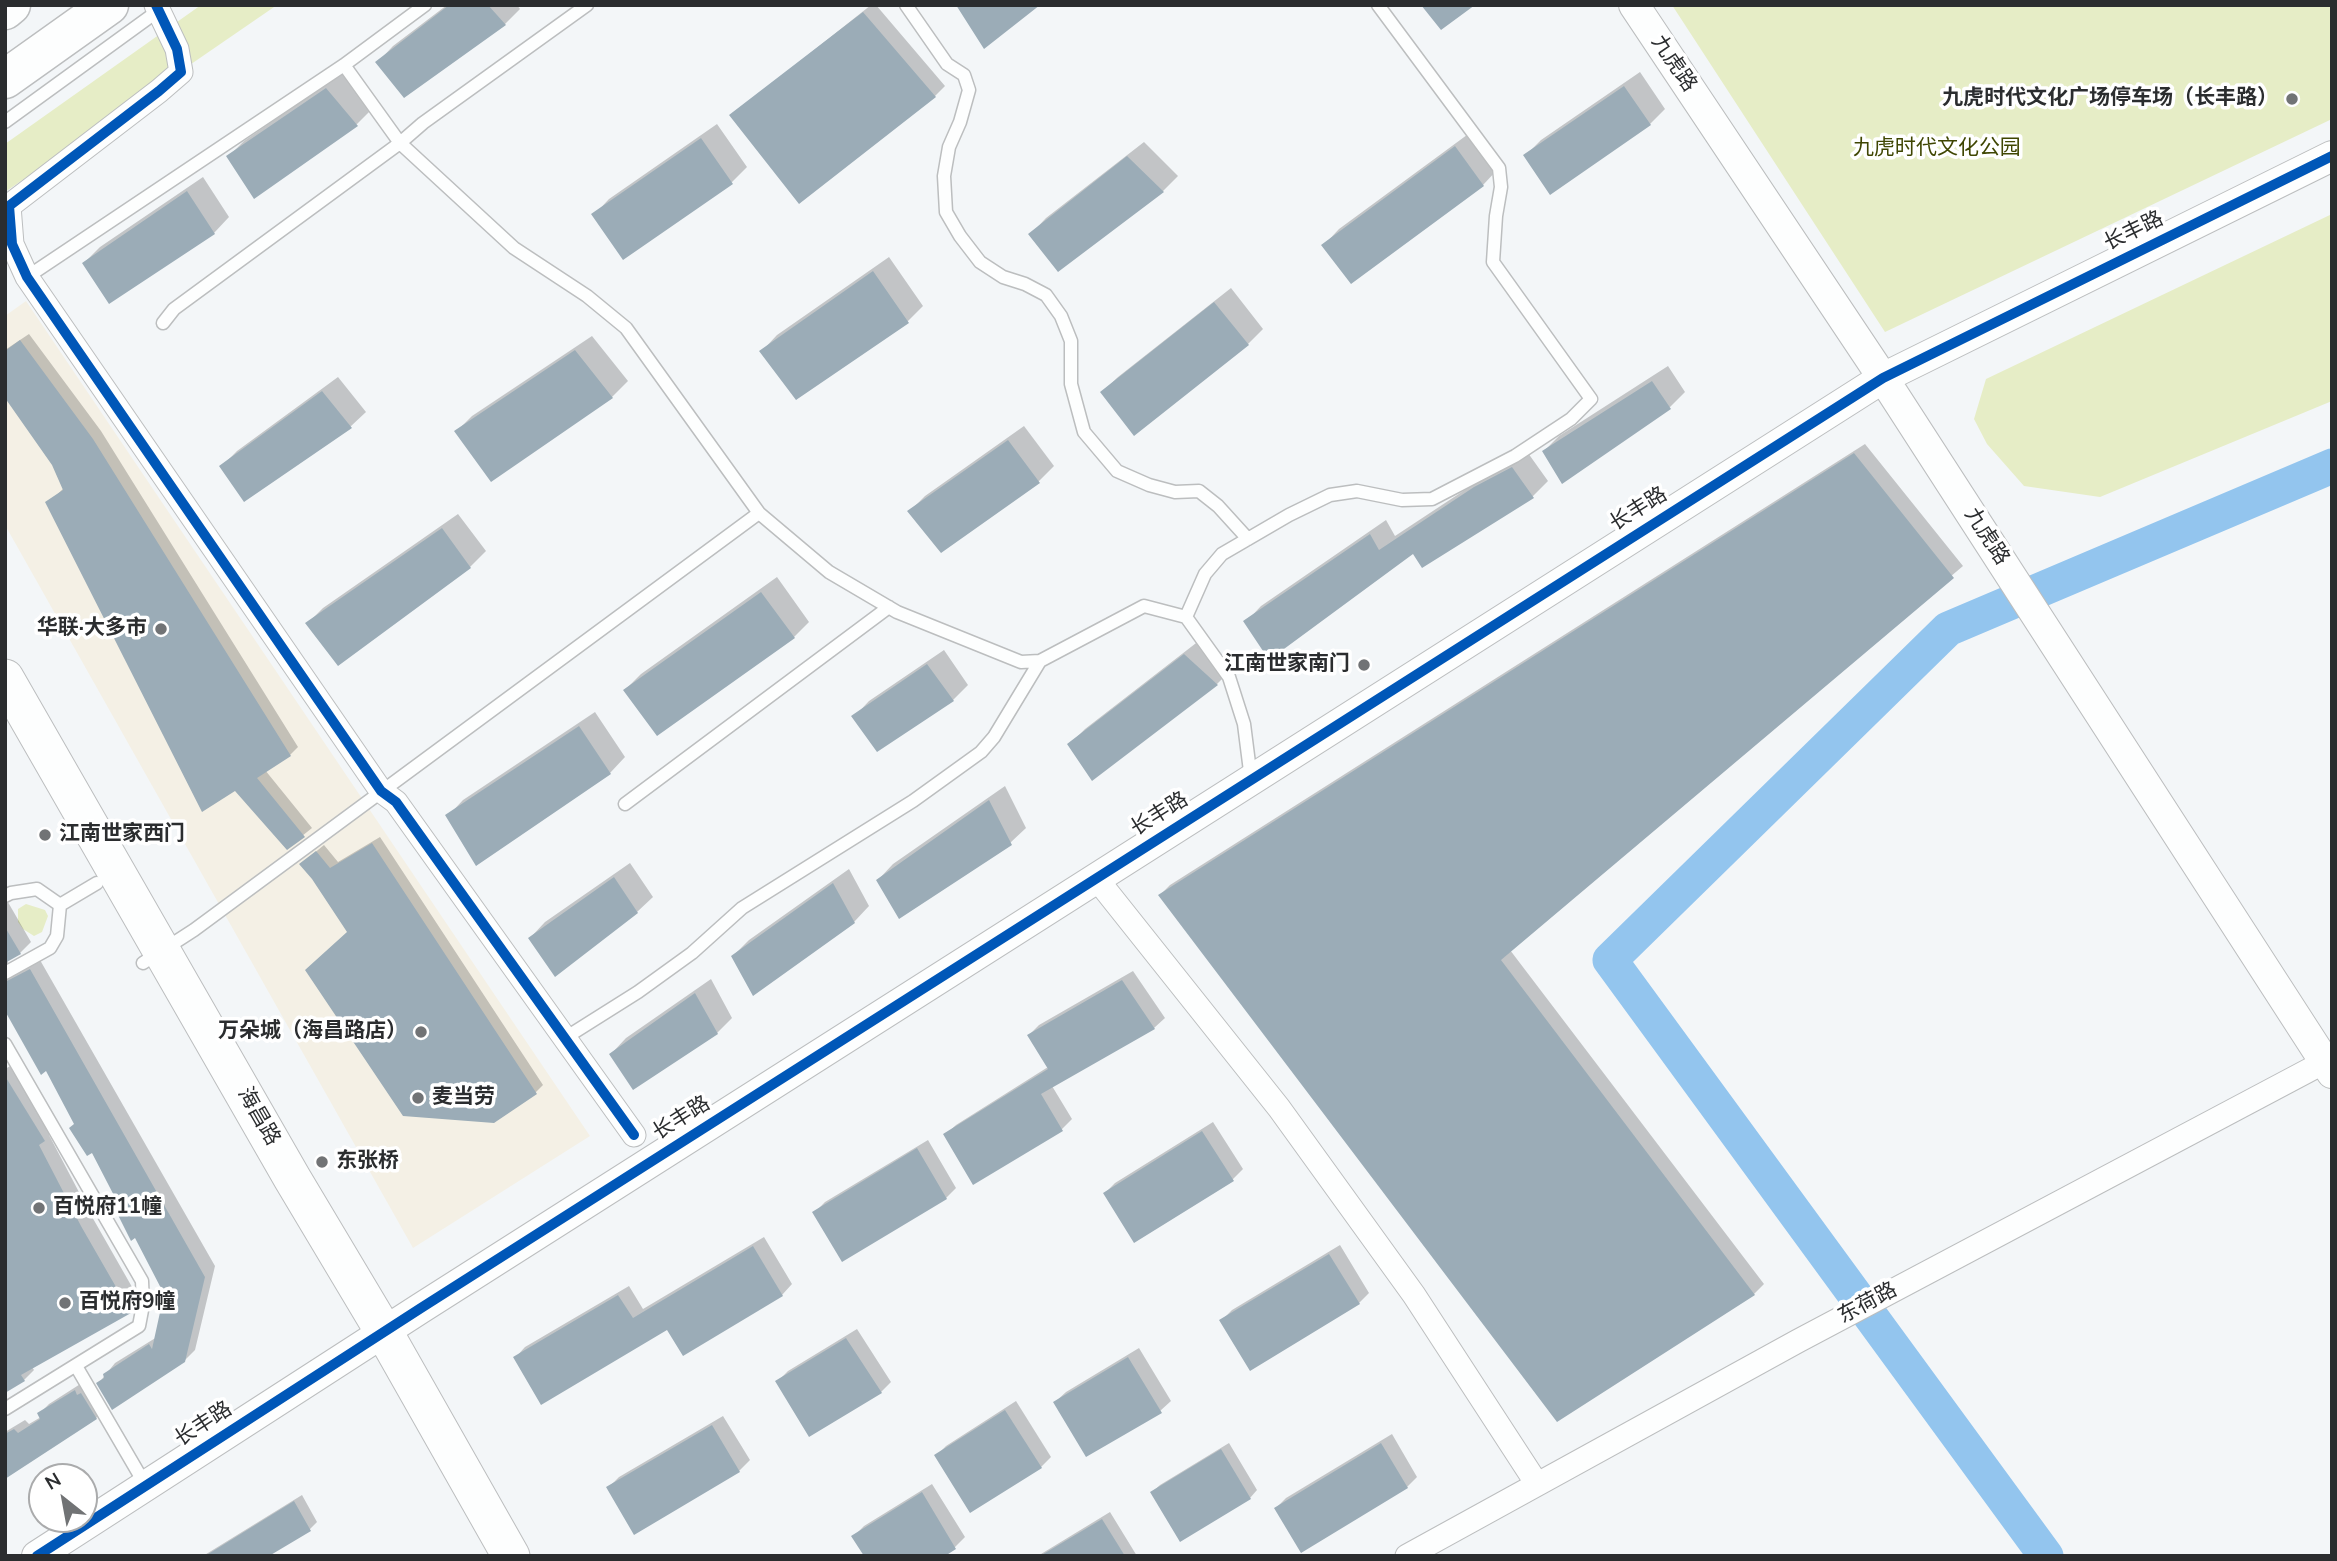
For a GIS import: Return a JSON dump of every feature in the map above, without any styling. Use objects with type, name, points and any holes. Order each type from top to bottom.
[{"type":"highway","points":[[5,10],[11,5]]},
{"type":"highway","points":[[5,79],[109,5]]},
{"type":"main road","name":"海昌路","points":[[5,678],[152,956],[374,1338],[511,1556]]},
{"type":"main road","name":"海昌路","points":[[5,726],[97,883],[152,956]]},
{"type":"main road","name":"海昌路","points":[[374,1338],[487,1556]]},
{"type":"street","name":"九虎路","points":[[1634,5],[1883,378],[2329,1064]]},
{"type":"street","points":[[160,7],[177,49],[181,72],[9,206],[12,244],[27,276],[381,791],[396,802],[634,1135]]},
{"type":"street","name":"长丰路","points":[[37,1556],[374,1338],[1883,378],[2332,156]]},
{"type":"street","points":[[1096,878],[1279,1108],[1414,1295],[1537,1484]]},
{"type":"street","name":"东荷路","points":[[1407,1556],[1798,1341],[2329,1064]]},
{"type":"lane","points":[[27,276],[344,65],[425,5]]},
{"type":"lane","points":[[163,323],[174,309],[400,143],[423,122],[587,5]]},
{"type":"lane","points":[[906,5],[947,64],[964,75],[969,90],[960,122],[949,147],[944,176],[946,212],[960,236],[980,261],[1003,276],[1046,295],[1061,316],[1071,341],[1070,384],[1084,432],[1117,471],[1149,485],[1175,492],[1199,491],[1218,506],[1248,539]]},
{"type":"lane","points":[[1186,617],[1205,574],[1222,554],[1289,515],[1330,495],[1357,491],[1402,500],[1432,499],[1515,456],[1571,419],[1591,399],[1493,262],[1501,187],[1499,168],[1378,5]]},
{"type":"lane","points":[[5,122],[160,7]]},
{"type":"lane","points":[[344,65],[400,143],[514,248],[587,296],[626,328],[759,513],[829,572],[889,607],[1021,662],[1040,662],[1144,606],[1186,617],[1229,677],[1244,723],[1251,780]]},
{"type":"lane","points":[[152,956],[194,930],[759,513]]},
{"type":"lane","points":[[625,804],[889,607]]},
{"type":"lane","points":[[565,1038],[638,992],[692,953],[742,908],[914,801],[981,752],[994,737],[1040,662]]},
{"type":"lane","points":[[60,905],[97,883]]},
{"type":"lane","points":[[5,896],[37,889],[60,905]]},
{"type":"lane","points":[[5,973],[50,948],[57,936],[60,905]]},
{"type":"lane","points":[[5,1044],[142,1281],[143,1305],[139,1326],[5,1409]]},
{"type":"lane","points":[[76,1366],[146,1486]]},
{"type":"shaded area","points":[[26,301],[590,1136],[413,1248],[5,525],[5,316]]},
{"type":"green space","points":[[201,5],[277,5],[5,192],[5,144]]},
{"type":"green space","name":"九虎时代文化公园","points":[[1672,5],[2332,5],[2332,119],[1885,332]]},
{"type":"green space","points":[[2332,214],[2332,401],[2100,497],[2024,486],[1987,444],[1974,419],[1986,379]]},
{"type":"green space","points":[[26,904],[45,910],[48,916],[42,932],[34,936],[18,922],[18,909]]},
{"type":"building","points":[[449,5],[488,5],[506,25],[404,98],[375,62]]},
{"type":"building","points":[[956,5],[1040,5],[984,49]]},
{"type":"building","points":[[1421,5],[1475,5],[1441,30]]},
{"type":"building","points":[[863,12],[936,97],[799,204],[729,115]]},
{"type":"building","points":[[1624,86],[1651,125],[1550,195],[1523,155]]},
{"type":"building","points":[[326,88],[358,126],[254,199],[226,156]]},
{"type":"building","points":[[701,138],[733,184],[623,260],[591,214]]},
{"type":"building","points":[[1455,146],[1484,186],[1351,284],[1321,245]]},
{"type":"building","points":[[1127,156],[1164,192],[1058,272],[1028,234]]},
{"type":"building","points":[[187,191],[215,234],[109,304],[82,263]]},
{"type":"building","points":[[873,271],[909,323],[796,400],[759,351]]},
{"type":"building","points":[[1214,302],[1249,345],[1134,436],[1100,392]]},
{"type":"building","name":"华联·大多市","points":[[20,340],[93,439],[291,756],[257,778],[305,837],[287,850],[235,791],[202,812],[45,502],[63,490],[52,465],[5,398],[5,351]]},
{"type":"building","points":[[575,350],[613,398],[491,482],[454,431]]},
{"type":"building","points":[[1652,381],[1671,409],[1562,484],[1542,451]]},
{"type":"building","points":[[322,391],[352,428],[244,502],[219,466]]},
{"type":"building","points":[[1008,440],[1040,483],[941,553],[907,511]]},
{"type":"building","points":[[1854,453],[1954,578],[1501,960],[1755,1295],[1557,1422],[1158,895]]},
{"type":"building","points":[[1512,467],[1534,498],[1422,568],[1413,554],[1269,660],[1243,621],[1370,534],[1379,550],[1474,487]]},
{"type":"building","points":[[442,528],[471,568],[338,666],[305,623]]},
{"type":"building","points":[[761,592],[795,638],[657,736],[623,690]]},
{"type":"building","points":[[1184,654],[1218,685],[1092,781],[1067,744]]},
{"type":"building","points":[[927,664],[954,701],[877,752],[851,716]]},
{"type":"building","points":[[579,726],[611,774],[476,866],[445,815]]},
{"type":"building","points":[[989,800],[1012,845],[899,919],[876,880]]},
{"type":"building","name":"万朵城（海昌路店）","points":[[372,843],[537,1094],[494,1123],[403,1116],[305,970],[347,932],[299,864],[316,851],[330,868]]},
{"type":"building","points":[[614,877],[638,913],[555,977],[528,938]]},
{"type":"building","points":[[833,883],[855,923],[753,996],[731,956]]},
{"type":"building","points":[[5,927],[21,954],[5,963]]},
{"type":"building","points":[[30,969],[205,1277],[185,1362],[112,1410],[96,1383],[104,1378],[103,1374],[149,1344],[152,1349],[164,1294],[135,1238],[131,1241],[117,1213],[122,1211],[92,1153],[87,1156],[69,1128],[74,1124],[46,1071],[41,1075],[5,1011],[5,982]]},
{"type":"building","points":[[1122,980],[1155,1029],[1041,1094],[1063,1131],[973,1185],[943,1134],[1048,1069],[1027,1035]]},
{"type":"building","points":[[695,993],[718,1034],[633,1090],[609,1054]]},
{"type":"building","points":[[5,1076],[45,1141],[39,1145],[131,1313],[21,1375],[25,1381],[5,1393]]},
{"type":"building","points":[[1202,1131],[1234,1181],[1134,1243],[1103,1193]]},
{"type":"building","points":[[917,1148],[947,1199],[842,1262],[812,1212]]},
{"type":"building","points":[[753,1246],[783,1296],[683,1356],[667,1330],[541,1405],[513,1357],[618,1295],[633,1318]]},
{"type":"building","points":[[1329,1254],[1360,1304],[1250,1371],[1219,1320]]},
{"type":"building","points":[[846,1338],[882,1393],[809,1437],[775,1381]]},
{"type":"building","points":[[1128,1357],[1162,1413],[1086,1457],[1053,1402]]},
{"type":"building","points":[[75,1390],[77,1395],[81,1393],[97,1419],[5,1479],[5,1434],[14,1429],[18,1433],[40,1419],[37,1413]]},
{"type":"building","points":[[1005,1410],[1042,1468],[970,1513],[934,1455]]},
{"type":"building","points":[[712,1425],[740,1472],[634,1535],[606,1487]]},
{"type":"building","points":[[1381,1443],[1408,1488],[1301,1553],[1274,1508]]},
{"type":"building","points":[[1221,1449],[1251,1499],[1180,1542],[1150,1492]]},
{"type":"building","points":[[922,1492],[956,1549],[945,1556],[864,1556],[851,1536]]},
{"type":"building","points":[[294,1501],[311,1531],[269,1556],[205,1556]]},
{"type":"building","points":[[1102,1519],[1125,1556],[1040,1556]]},
{"type":"waterway","points":[[2046,1556],[1610,960],[1948,629],[2332,466]]},
{"type":"cycle path","points":[[156,5],[177,49],[181,72],[9,206],[12,244],[27,277],[381,791],[396,802],[634,1135]]},
{"type":"cycle path","points":[[37,1556],[421,1308],[1883,378],[2332,156]]},
{"type":"place","name":"九虎时代文化广场停车场（长丰路）","points":[[2292,99]]},
{"type":"place","name":"华联·大多市","points":[[161,629]]},
{"type":"place","name":"江南世家南门","points":[[1364,665]]},
{"type":"place","name":"江南世家西门","points":[[45,835]]},
{"type":"place","name":"万朵城（海昌路店）","points":[[421,1032]]},
{"type":"place","name":"麦当劳","points":[[418,1098]]},
{"type":"place","name":"东张桥","points":[[322,1162]]},
{"type":"place","name":"百悦府11幢","points":[[39,1208]]},
{"type":"place","name":"百悦府9幢","points":[[65,1303]]}]
